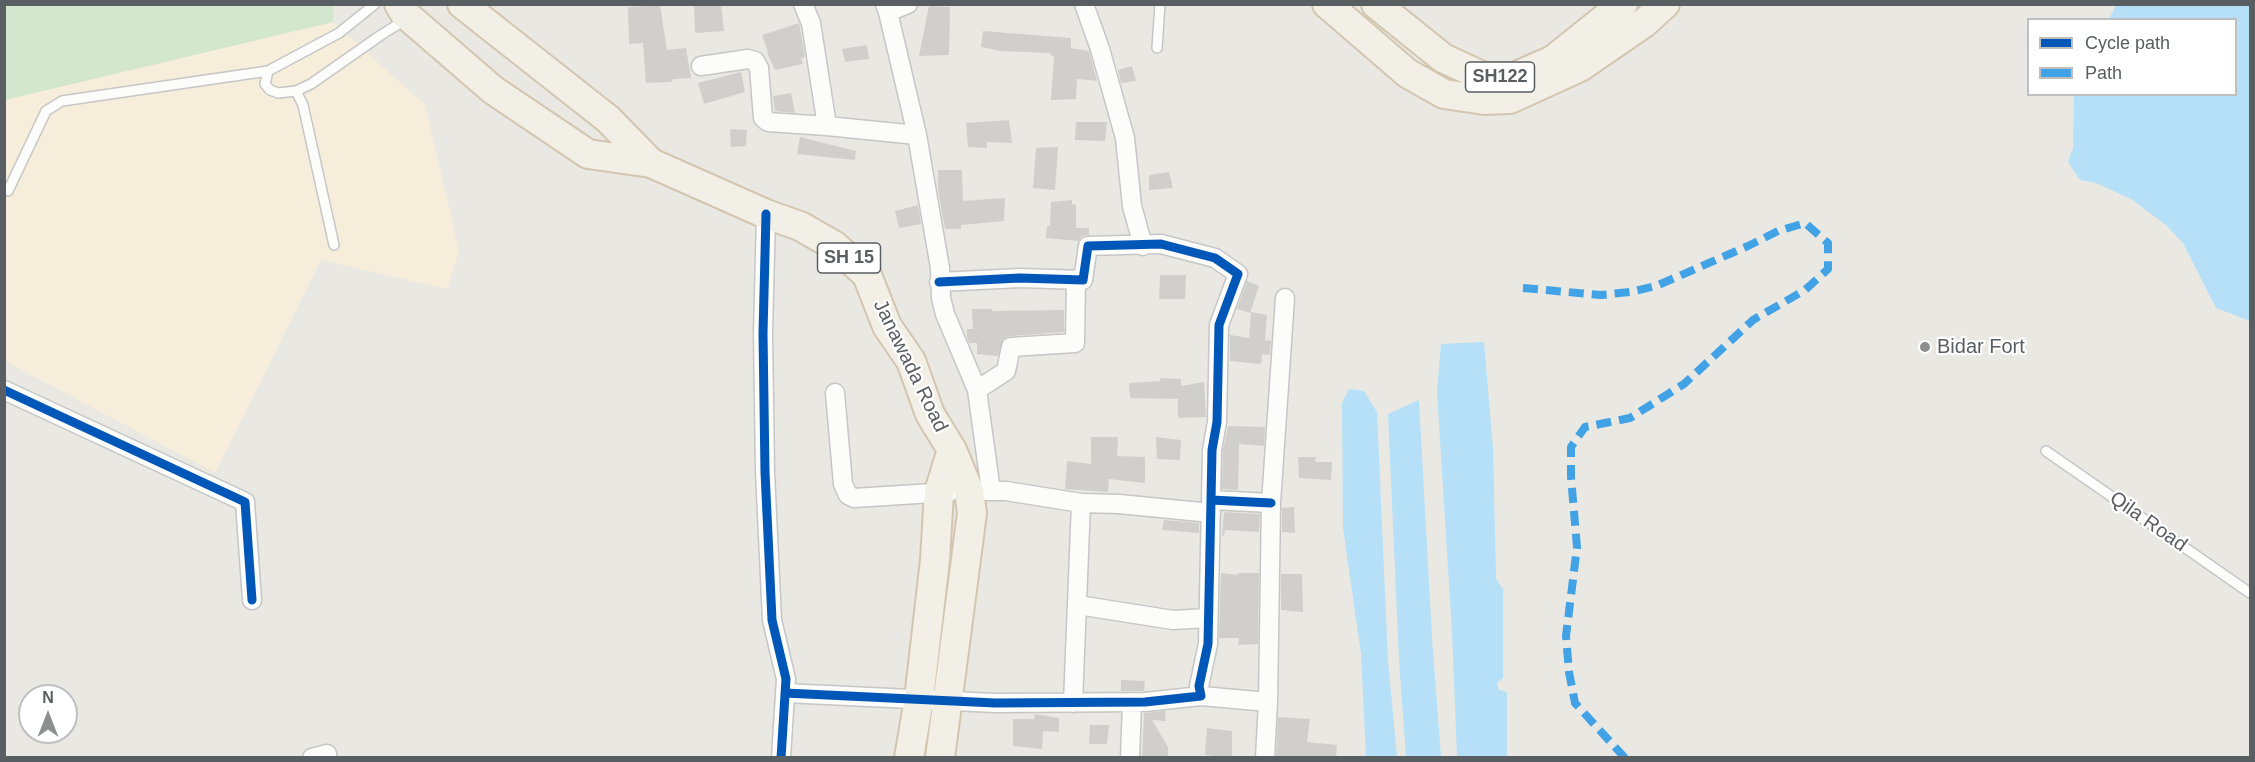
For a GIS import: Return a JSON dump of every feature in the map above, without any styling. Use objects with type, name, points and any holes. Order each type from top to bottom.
[{"type":"main road","name":"Janawada Road","points":[[462,4],[608,119],[651,163]]},
{"type":"main road","points":[[1327,4],[1407,73],[1444,94],[1484,100],[1510,99],[1580,67],[1641,9]]},
{"type":"main road","name":"SH122","points":[[1376,4],[1443,58],[1484,77],[1514,77],[1553,60],[1641,9]]},
{"type":"main road","name":"Janawada Road","points":[[402,9],[493,90],[588,154],[651,163],[766,214],[800,226],[836,246],[867,275],[887,326],[911,361],[930,414],[980,491],[972,513],[940,758]]},
{"type":"main road","name":"Janawada Road","points":[[909,758],[919,699],[935,560],[939,492],[952,450]]},
{"type":"street","points":[[803,4],[811,23],[827,126]]},
{"type":"street","points":[[908,4],[886,8],[916,135],[940,268],[939,282],[945,314],[977,390],[980,491]]},
{"type":"street","points":[[1084,4],[1100,49],[1125,138],[1132,206],[1143,246]]},
{"type":"street","points":[[701,66],[748,59],[755,61],[759,68],[764,118],[768,122],[916,135]]},
{"type":"street","points":[[766,214],[763,333],[765,472],[772,620],[786,680],[781,758]]},
{"type":"street","points":[[939,282],[1020,278],[1083,280],[1088,246],[1161,244],[1215,258],[1238,274],[1219,325],[1217,422],[1212,450],[1208,644],[1199,686],[1201,696]]},
{"type":"street","points":[[977,390],[1006,371],[1011,347],[1075,344],[1076,279]]},
{"type":"street","points":[[1265,758],[1271,503],[1285,298]]},
{"type":"street","points":[[4,390],[245,502],[252,600]]},
{"type":"street","points":[[836,393],[843,484],[848,495],[854,498],[939,492],[1006,491],[1081,502],[1119,504],[1211,507],[1271,503]]},
{"type":"street","points":[[1073,703],[1081,502]]},
{"type":"street","points":[[1078,606],[1173,620],[1208,618]]},
{"type":"street","points":[[785,693],[870,699],[995,703],[1132,702],[1201,696],[1268,702]]},
{"type":"street","points":[[1130,758],[1132,702]]},
{"type":"lane","points":[[8,191],[46,111],[62,101],[268,71],[339,33],[375,4]]},
{"type":"lane","points":[[1156,48],[1160,4]]},
{"type":"lane","points":[[268,71],[266,84],[270,90],[278,93],[296,91],[312,84],[381,34],[398,25],[402,9]]},
{"type":"lane","points":[[296,91],[303,105],[334,245]]},
{"type":"lane","name":"Qila Road","points":[[2046,452],[2250,593]]},
{"type":"shaded area","points":[[333,22],[425,105],[459,251],[447,289],[321,260],[215,473],[5,361],[4,100]]},
{"type":"green space","points":[[4,5],[334,5],[333,22],[5,100]]},
{"type":"water","points":[[2116,5],[2250,5],[2250,321],[2216,308],[2183,243],[2166,225],[2131,199],[2096,183],[2080,180],[2068,162],[2073,148],[2074,96],[2237,96],[2237,18],[2110,18]]},
{"type":"water","points":[[1484,342],[1493,448],[1496,579],[1503,589],[1503,678],[1497,683],[1499,690],[1507,692],[1507,757],[1457,757],[1452,632],[1437,392],[1441,344]]},
{"type":"water","points":[[1349,389],[1364,391],[1377,412],[1388,661],[1397,757],[1366,757],[1361,654],[1343,528],[1342,403]]},
{"type":"water","points":[[1419,400],[1441,757],[1406,757],[1399,660],[1388,414]]},
{"type":"building","points":[[694,4],[721,4],[724,31],[695,33]]},
{"type":"building","points":[[660,5],[667,50],[686,48],[691,78],[646,83],[643,43],[629,44],[628,7]]},
{"type":"building","points":[[929,6],[950,7],[949,55],[919,56]]},
{"type":"building","points":[[799,23],[805,57],[801,58],[803,64],[775,70],[762,35]]},
{"type":"building","points":[[983,31],[1071,38],[1071,48],[1089,51],[1097,81],[1077,79],[1076,99],[1051,100],[1054,56],[1050,53],[1001,51],[981,47]]},
{"type":"building","points":[[867,45],[869,59],[845,62],[842,49]]},
{"type":"building","points":[[1132,66],[1136,81],[1121,83],[1118,70]]},
{"type":"building","points":[[741,72],[745,92],[704,104],[698,83]]},
{"type":"building","points":[[791,93],[795,113],[775,111],[773,96]]},
{"type":"building","points":[[1009,120],[1012,143],[987,142],[987,148],[968,147],[966,123]]},
{"type":"building","points":[[1076,122],[1107,122],[1105,141],[1075,140]]},
{"type":"building","points":[[730,129],[747,130],[746,146],[731,147]]},
{"type":"building","points":[[800,137],[856,151],[855,160],[797,154]]},
{"type":"building","points":[[1058,147],[1055,190],[1033,188],[1036,148]]},
{"type":"building","points":[[938,170],[962,170],[963,201],[1005,198],[1004,221],[961,225],[961,229],[945,229],[938,189]]},
{"type":"building","points":[[1169,172],[1173,188],[1149,190],[1149,175]]},
{"type":"building","points":[[1072,200],[1072,204],[1076,205],[1076,228],[1089,228],[1089,235],[1082,236],[1078,241],[1046,238],[1047,226],[1050,226],[1051,202]]},
{"type":"building","points":[[918,205],[921,224],[899,228],[895,211]]},
{"type":"building","points":[[1160,275],[1186,275],[1185,299],[1159,299]]},
{"type":"building","points":[[1247,281],[1259,286],[1250,313],[1237,309]]},
{"type":"building","points":[[972,309],[1064,310],[1064,332],[1010,336],[1003,339],[998,356],[977,354],[977,343],[969,343],[967,337],[967,329],[973,329]]},
{"type":"building","points":[[1251,312],[1267,315],[1265,340],[1271,341],[1270,355],[1262,354],[1261,364],[1230,361],[1230,335],[1249,338]]},
{"type":"building","points":[[1160,378],[1181,379],[1181,386],[1204,382],[1206,417],[1178,418],[1178,399],[1130,398],[1129,383],[1160,381]]},
{"type":"building","points":[[1228,426],[1265,427],[1264,446],[1239,444],[1238,490],[1222,489],[1223,451]]},
{"type":"building","points":[[1091,437],[1118,437],[1117,456],[1145,457],[1145,483],[1109,479],[1108,492],[1065,489],[1067,461],[1091,464]]},
{"type":"building","points":[[1156,437],[1181,440],[1180,460],[1157,459]]},
{"type":"building","points":[[1298,457],[1316,457],[1315,462],[1332,462],[1331,480],[1299,478]]},
{"type":"building","points":[[1294,507],[1295,533],[1282,532],[1282,508]]},
{"type":"building","points":[[1224,512],[1260,514],[1259,532],[1225,530],[1224,536],[1222,535]]},
{"type":"building","points":[[1164,520],[1199,523],[1199,533],[1162,530]]},
{"type":"building","points":[[1221,573],[1238,575],[1238,573],[1259,573],[1258,644],[1238,645],[1239,638],[1219,638]]},
{"type":"building","points":[[1281,574],[1302,574],[1303,612],[1281,610]]},
{"type":"building","points":[[1121,680],[1145,681],[1144,691],[1121,691]]},
{"type":"building","points":[[1165,711],[1166,721],[1152,720],[1168,747],[1168,758],[1142,758],[1144,713]]},
{"type":"building","points":[[1035,714],[1059,718],[1059,732],[1043,731],[1042,749],[1013,746],[1013,719],[1034,719]]},
{"type":"building","points":[[1278,717],[1310,719],[1307,742],[1337,745],[1336,758],[1276,758]]},
{"type":"building","points":[[1090,725],[1109,725],[1107,744],[1089,744]]},
{"type":"building","points":[[1207,728],[1232,731],[1232,758],[1205,755]]},
{"type":"marked path","points":[[1523,288],[1601,295],[1630,292],[1656,286],[1778,231],[1805,223],[1828,243],[1828,269],[1805,290],[1753,320],[1684,384],[1630,418],[1585,427],[1571,447],[1577,547],[1566,636],[1569,672],[1575,703],[1625,758]]},
{"type":"cycle path","points":[[766,214],[763,333],[765,472],[772,620],[786,679],[781,758]]},
{"type":"cycle path","points":[[939,282],[1020,278],[1083,280],[1088,246],[1161,244],[1215,258],[1238,274],[1219,325],[1217,422],[1212,450],[1211,500]]},
{"type":"cycle path","points":[[4,390],[245,502],[252,600]]},
{"type":"cycle path","points":[[785,693],[995,703],[1145,702],[1201,696],[1199,686],[1208,644],[1211,500],[1271,503]]},
{"type":"place","name":"Bidar Fort","points":[[1925,347]]}]
